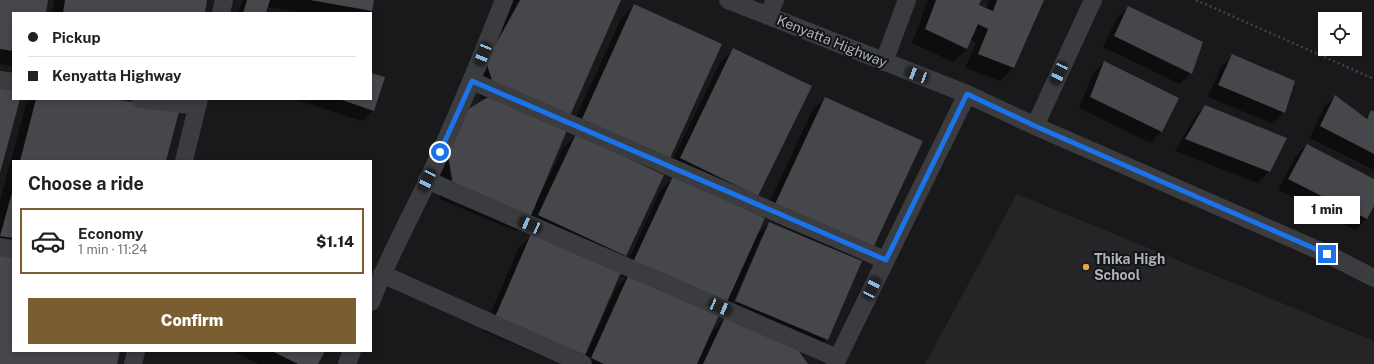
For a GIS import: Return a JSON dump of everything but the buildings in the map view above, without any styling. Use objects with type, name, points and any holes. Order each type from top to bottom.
[{"type":"street","points":[[221,12],[224,0]]},
{"type":"street","points":[[372,299],[382,274],[472,81],[504,0]]},
{"type":"street","name":"Kenyatta Highway","points":[[728,0],[772,8],[884,62],[967,94],[1035,126],[1327,254],[1374,278]]},
{"type":"street","points":[[884,62],[907,0]]},
{"type":"street","points":[[1035,126],[1086,2]]},
{"type":"street","points":[[0,80],[12,82]]},
{"type":"street","points":[[472,81],[886,260]]},
{"type":"street","points":[[427,180],[836,361],[967,94]]},
{"type":"street","points":[[155,100],[198,103],[184,160]]},
{"type":"street","points":[[0,247],[12,249]]},
{"type":"street","points":[[382,274],[583,364]]},
{"type":"street","points":[[132,364],[136,352]]},
{"type":"street","points":[[346,364],[352,352]]},
{"type":"path","points":[[1196,0],[1374,79]]},
{"type":"shaded area","name":"Thika High School","points":[[1017,194],[1374,341],[1374,364],[925,364]]},
{"type":"place","name":"Thika High School","points":[[1086,267]]},
{"type":"route","points":[[440,152],[472,81],[886,260],[967,94],[1035,126],[1327,254]]}]
